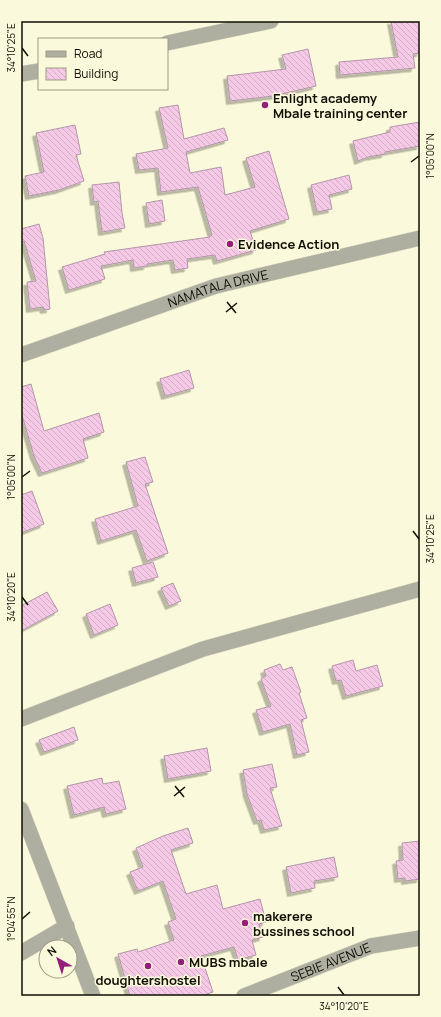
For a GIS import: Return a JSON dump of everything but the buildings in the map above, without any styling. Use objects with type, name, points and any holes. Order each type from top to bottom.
[{"type":"street","points":[[168,43],[271,21]]},
{"type":"street","points":[[21,74],[38,71]]},
{"type":"street","name":"NAMATALA DRIVE","points":[[21,355],[216,286],[420,238]]},
{"type":"street","points":[[21,719],[203,649],[420,589]]},
{"type":"street","points":[[21,809],[93,996]]},
{"type":"street","points":[[21,953],[67,926]]},
{"type":"street","name":"SEBIE AVENUE","points":[[244,996],[371,946],[420,938]]},
{"type":"place","name":"Enlight academy Mbale training center","points":[[265,105]]},
{"type":"place","name":"Evidence Action","points":[[230,244]]},
{"type":"place","name":"makerere bussines school","points":[[245,923]]},
{"type":"place","name":"MUBS mbale","points":[[181,962]]},
{"type":"place","name":"doughtershostel","points":[[148,966]]}]
